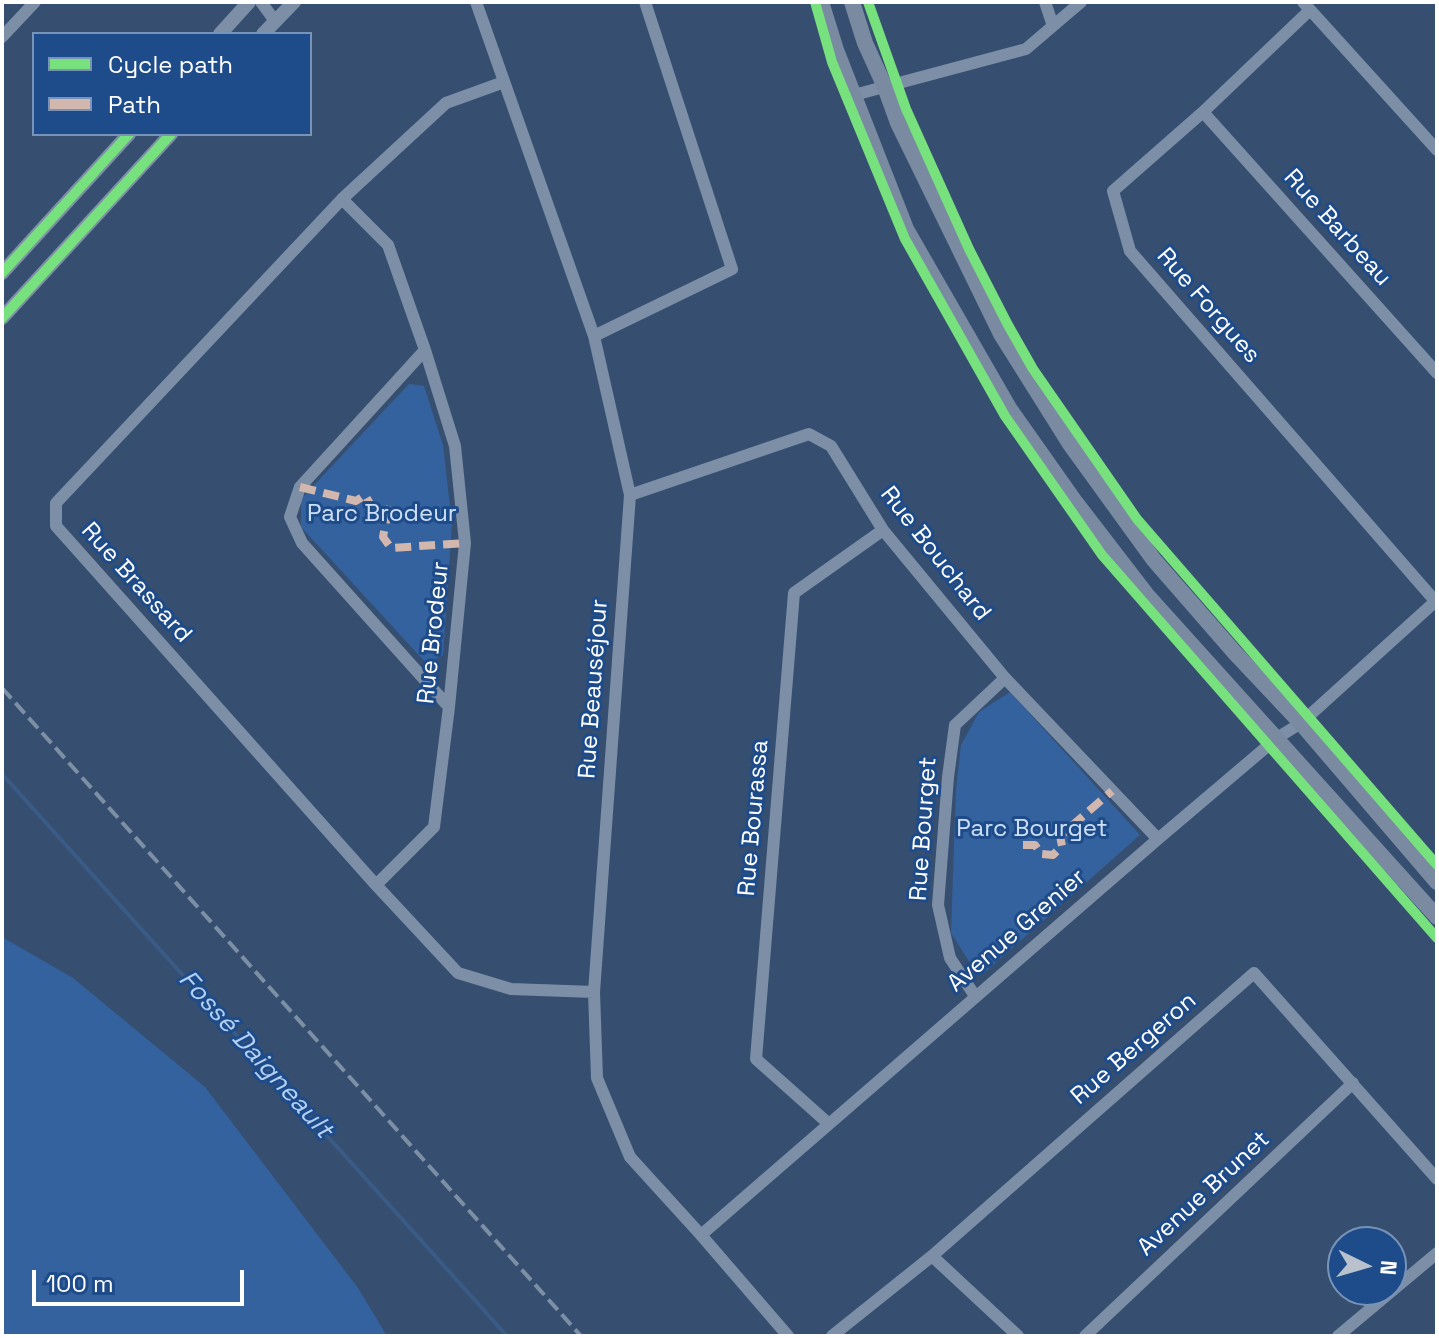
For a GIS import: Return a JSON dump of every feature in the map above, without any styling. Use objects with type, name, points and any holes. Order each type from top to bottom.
[{"type":"main road","points":[[821,2],[836,50],[906,229],[1009,408],[1146,594],[1437,917]]},
{"type":"main road","points":[[852,2],[865,43],[898,123],[1001,334],[1070,444],[1154,560],[1301,723],[1437,882]]},
{"type":"street","points":[[2,37],[35,2]]},
{"type":"street","points":[[222,32],[249,2]]},
{"type":"street","points":[[261,2],[275,21]]},
{"type":"street","points":[[265,32],[294,2]]},
{"type":"street","name":"Rue Beauséjour","points":[[476,2],[594,336],[630,495],[594,992],[597,1078],[630,1157],[788,1336]]},
{"type":"street","points":[[594,336],[732,269],[645,2]]},
{"type":"street","points":[[1045,2],[1053,26]]},
{"type":"street","points":[[854,95],[1026,49],[1081,2]]},
{"type":"street","points":[[1307,6],[1437,150]]},
{"type":"street","name":"Rue Forgues","points":[[1307,6],[1203,112],[1113,191],[1130,251],[1436,601]]},
{"type":"street","name":"Rue Brassard","points":[[504,82],[446,103],[342,199],[56,503],[56,526],[458,973],[511,989],[594,992]]},
{"type":"street","name":"Rue Barbeau","points":[[1203,112],[1437,373]]},
{"type":"street","points":[[2,273],[127,136]]},
{"type":"street","points":[[2,318],[169,136]]},
{"type":"street","name":"Rue Brodeur","points":[[342,199],[388,245],[455,446],[465,543],[434,827],[376,885]]},
{"type":"street","points":[[425,350],[300,487],[290,517],[302,543],[449,707]]},
{"type":"street","name":"Rue Bouchard","points":[[630,495],[809,434],[831,446],[883,530],[1005,678],[1158,839]]},
{"type":"street","name":"Rue Bourassa","points":[[829,1124],[756,1059],[794,593],[883,530]]},
{"type":"street","name":"Avenue Grenier","points":[[701,1235],[1158,839],[1277,738],[1301,723],[1436,601]]},
{"type":"street","name":"Rue Bourget","points":[[975,996],[950,958],[938,905],[948,777],[955,725],[1005,678]]},
{"type":"street","name":"Rue Bergeron","points":[[832,1336],[932,1256],[1254,973],[1437,1179]]},
{"type":"street","name":"Avenue Brunet","points":[[1085,1336],[1353,1083]]},
{"type":"street","points":[[1338,1336],[1437,1253]]},
{"type":"street","points":[[932,1256],[1018,1336]]},
{"type":"green space","name":"Parc Brodeur","points":[[409,384],[424,386],[443,445],[452,524],[443,655],[427,664],[301,527],[301,499]]},
{"type":"green space","name":"Parc Bourget","points":[[1010,692],[1140,835],[984,973],[974,969],[951,933],[956,789],[961,745],[979,712]]},
{"type":"green space","points":[[2,937],[73,978],[205,1087],[358,1288],[387,1336],[2,1336]]},
{"type":"waterway","name":"Fossé Daigneault","points":[[2,774],[507,1336]]},
{"type":"railway","points":[[2,688],[581,1336]]},
{"type":"marked path","points":[[300,487],[356,501],[365,495],[372,507],[388,510],[383,537],[391,548],[465,543]]},
{"type":"marked path","points":[[1023,845],[1035,845],[1041,854],[1053,855],[1062,846],[1060,836],[1112,791]]},
{"type":"cycle path","points":[[815,2],[832,62],[905,239],[1005,416],[1102,555],[1437,938]]},
{"type":"cycle path","points":[[868,2],[906,109],[969,249],[1033,369],[1137,519],[1437,865]]},
{"type":"cycle path","points":[[2,273],[127,136]]},
{"type":"cycle path","points":[[2,318],[169,136]]}]
